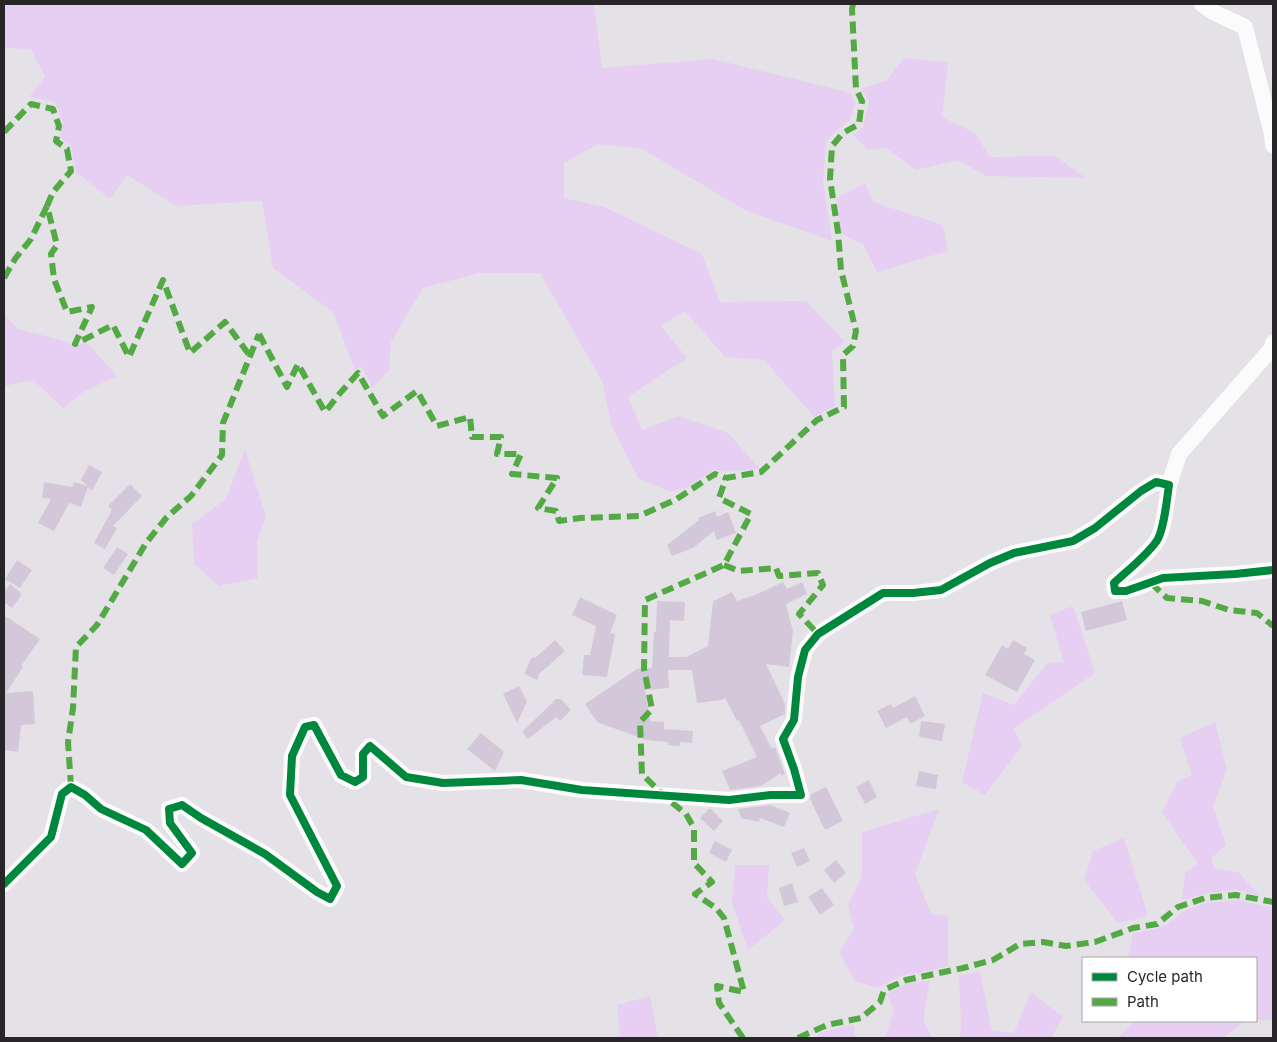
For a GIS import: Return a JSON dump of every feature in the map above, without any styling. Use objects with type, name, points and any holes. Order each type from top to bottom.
[{"type":"street","points":[[1202,4],[1212,12],[1245,27],[1270,125],[1273,145]]},
{"type":"street","points":[[1273,343],[1272,348],[1179,454],[1169,485],[1166,512],[1158,541],[1114,583],[1115,591],[1126,591],[1163,578],[1273,570]]},
{"type":"street","points":[[4,884],[51,837],[62,794],[72,787],[101,809],[146,830],[182,864],[192,853],[170,823],[169,809],[182,805],[201,818],[265,854],[317,892],[330,899],[337,886],[290,795],[292,756],[305,727],[314,725],[341,775],[355,782],[363,777],[362,754],[370,746],[406,776],[443,783],[521,780],[582,790],[729,800],[770,795],[801,795],[794,768],[783,739],[794,720],[798,677],[805,650],[818,634],[883,593],[913,593],[941,590],[990,563],[1014,553],[1073,541],[1095,528],[1141,491],[1156,482],[1169,485]]},
{"type":"shaded area","points":[[4,4],[594,4],[602,68],[713,59],[851,93],[855,104],[850,120],[826,142],[823,182],[832,241],[745,210],[642,149],[598,144],[564,163],[564,198],[604,207],[702,254],[720,302],[806,301],[845,342],[832,351],[835,406],[814,417],[764,360],[725,357],[685,311],[661,326],[687,358],[628,397],[642,430],[678,416],[728,433],[760,469],[713,470],[686,488],[670,492],[638,478],[612,427],[602,381],[540,273],[479,273],[423,288],[391,342],[389,370],[372,388],[362,367],[355,370],[333,312],[273,268],[262,201],[176,206],[127,175],[110,199],[76,172],[71,145],[60,137],[63,122],[55,102],[29,97],[45,77],[31,49],[4,48]]},
{"type":"shaded area","points":[[904,58],[948,62],[942,117],[975,133],[990,157],[1055,156],[1086,178],[986,176],[958,160],[916,170],[886,148],[868,150],[853,135],[863,127],[869,101],[861,88],[886,81]]},
{"type":"shaded area","points":[[865,183],[873,202],[943,225],[948,251],[877,272],[863,244],[841,234],[837,198]]},
{"type":"shaded area","points":[[4,314],[18,329],[65,341],[73,348],[86,342],[117,376],[83,392],[63,408],[33,380],[4,386]]},
{"type":"shaded area","points":[[245,449],[266,517],[257,541],[258,578],[219,586],[194,564],[192,524],[226,499]]},
{"type":"shaded area","points":[[1073,606],[1095,673],[1014,728],[1022,746],[985,795],[962,782],[983,693],[1014,705],[1048,662],[1064,663],[1050,615]]},
{"type":"shaded area","points":[[1215,722],[1227,769],[1213,806],[1226,845],[1211,858],[1214,868],[1238,872],[1260,896],[1235,889],[1182,900],[1185,873],[1198,864],[1162,812],[1177,782],[1192,775],[1180,738]]},
{"type":"shaded area","points":[[939,809],[915,874],[931,914],[948,916],[948,966],[902,975],[877,988],[855,981],[839,952],[854,929],[848,905],[862,877],[862,832]]},
{"type":"shaded area","points":[[1124,838],[1148,916],[1118,923],[1084,880],[1093,851]]},
{"type":"shaded area","points":[[735,865],[769,865],[767,897],[785,920],[748,950],[732,903]]},
{"type":"shaded area","points":[[1238,900],[1273,908],[1273,1020],[1257,1020],[1257,957],[1128,957],[1133,933],[1156,929],[1168,924],[1182,912],[1205,903]]},
{"type":"shaded area","points":[[980,972],[992,1031],[1014,1033],[1031,992],[1063,1017],[1051,1038],[960,1038],[959,975]]},
{"type":"shaded area","points":[[930,980],[923,1020],[932,1038],[885,1038],[894,1010],[887,994],[907,983]]},
{"type":"shaded area","points":[[650,996],[658,1038],[620,1038],[617,1005]]},
{"type":"shaded area","points":[[1134,1022],[1244,1022],[1223,1038],[1117,1038]]},
{"type":"shaded area","points":[[854,1024],[855,1038],[817,1038],[818,1033]]},
{"type":"building","points":[[89,465],[102,472],[92,491],[88,487],[81,507],[69,503],[54,531],[38,523],[51,499],[42,498],[44,482],[72,487],[74,482],[88,486],[81,480]]},
{"type":"building","points":[[130,484],[142,496],[113,526],[117,528],[105,549],[94,543],[112,510],[108,506]]},
{"type":"building","points":[[715,511],[717,517],[728,512],[736,533],[717,540],[714,531],[693,548],[672,556],[667,545],[699,520],[698,518]]},
{"type":"building","points":[[117,547],[128,554],[114,575],[103,568]]},
{"type":"building","points":[[17,560],[32,570],[20,588],[5,579]]},
{"type":"building","points":[[783,582],[787,589],[802,582],[807,594],[786,604],[793,631],[789,667],[766,664],[785,704],[785,714],[760,726],[772,749],[775,747],[785,774],[782,776],[781,773],[761,786],[730,790],[722,771],[757,757],[739,720],[737,721],[725,698],[697,703],[692,670],[668,670],[669,688],[645,690],[650,721],[664,722],[664,729],[693,731],[692,743],[680,742],[680,746],[667,745],[668,742],[646,740],[597,722],[585,704],[637,669],[652,668],[657,601],[685,602],[684,621],[670,620],[669,657],[686,657],[708,646],[713,601],[732,592],[737,601]]},
{"type":"building","points":[[10,584],[22,594],[12,608],[4,602],[4,592]]},
{"type":"building","points":[[580,597],[617,615],[610,633],[615,634],[607,677],[582,675],[584,655],[590,655],[596,626],[572,615]]},
{"type":"building","points":[[1122,601],[1127,620],[1086,631],[1081,612]]},
{"type":"building","points":[[4,615],[40,639],[21,666],[23,667],[6,693],[33,691],[35,724],[21,725],[18,752],[4,750]]},
{"type":"building","points":[[555,640],[565,651],[539,674],[537,680],[524,674],[532,657],[535,658]]},
{"type":"building","points":[[1013,640],[1027,648],[1024,654],[1035,660],[1017,692],[985,675],[1002,645],[1008,649]]},
{"type":"building","points":[[519,686],[527,702],[517,723],[503,694]]},
{"type":"building","points":[[915,696],[925,716],[910,724],[907,717],[886,728],[877,711],[891,704],[893,708]]},
{"type":"building","points":[[556,699],[561,699],[571,710],[560,721],[556,717],[528,739],[522,732]]},
{"type":"building","points":[[921,721],[945,724],[942,741],[919,737]]},
{"type":"building","points":[[481,733],[504,752],[495,771],[467,749]]},
{"type":"building","points":[[919,771],[938,775],[936,789],[916,786]]},
{"type":"building","points":[[869,780],[877,797],[865,804],[856,787]]},
{"type":"building","points":[[826,787],[843,821],[825,830],[810,799],[811,794]]},
{"type":"building","points":[[770,805],[790,813],[784,827],[760,818],[759,822],[741,818],[738,809]]},
{"type":"building","points":[[709,809],[723,821],[714,831],[700,818]]},
{"type":"building","points":[[715,841],[732,850],[726,862],[709,853]]},
{"type":"building","points":[[804,848],[810,861],[797,867],[791,853]]},
{"type":"building","points":[[836,860],[846,873],[834,883],[824,870]]},
{"type":"building","points":[[792,883],[798,902],[784,906],[779,888]]},
{"type":"building","points":[[822,888],[834,905],[820,915],[808,897]]},
{"type":"marked path","points":[[743,1038],[719,1003],[717,986],[744,992],[724,918],[716,908],[695,894],[712,882],[694,863],[694,828],[686,814],[665,797],[642,774],[640,722],[652,709],[644,669],[645,600],[724,565],[751,514],[719,498],[726,478],[761,472],[817,420],[844,407],[843,355],[853,346],[856,331],[841,270],[838,232],[830,179],[832,146],[843,133],[859,124],[862,101],[856,89],[853,4]]},
{"type":"marked path","points":[[4,132],[31,104],[53,109],[59,126],[56,141],[67,149],[71,171],[53,192],[47,206],[57,245],[51,254],[54,279],[67,312],[92,307],[75,344],[113,325],[129,357],[163,280],[190,353],[225,322],[250,356]]},
{"type":"marked path","points":[[4,278],[15,259],[31,239],[47,206]]},
{"type":"marked path","points":[[259,334],[287,387],[298,364],[325,412],[358,373],[383,416],[417,391],[437,426],[470,417],[472,437],[501,437],[497,454],[521,454],[512,474],[557,478],[538,508],[556,511],[559,521],[580,518],[639,516],[675,500],[715,474],[726,478]]},
{"type":"marked path","points":[[71,787],[68,742],[73,708],[76,647],[97,625],[146,543],[167,517],[191,496],[222,455],[223,423],[259,334]]},
{"type":"marked path","points":[[724,565],[739,571],[776,568],[779,576],[818,573],[823,585],[799,614],[818,634]]},
{"type":"marked path","points":[[1151,583],[1167,598],[1202,601],[1229,610],[1257,613],[1273,626]]},
{"type":"marked path","points":[[798,1038],[827,1025],[861,1018],[880,1002],[884,990],[906,980],[993,960],[1020,944],[1043,942],[1066,946],[1095,942],[1133,928],[1157,924],[1178,907],[1205,898],[1236,895],[1273,902]]},
{"type":"cycle path","points":[[4,884],[51,837],[62,794],[71,787],[85,795],[101,809],[146,830],[182,864],[192,853],[170,823],[169,809],[182,805],[201,818],[265,854],[317,892],[330,899],[337,886],[290,795],[292,756],[305,727],[314,725],[341,775],[355,782],[363,777],[363,754],[370,746],[406,777],[443,783],[521,780],[582,790],[729,800],[771,795],[801,795],[783,739],[794,720],[798,677],[805,650],[818,634],[883,593],[913,593],[941,590],[990,563],[1014,553],[1073,541],[1095,528],[1141,491],[1156,482],[1169,485],[1165,515],[1159,537],[1147,553],[1114,583],[1115,591],[1126,591],[1163,578],[1273,570]]}]
